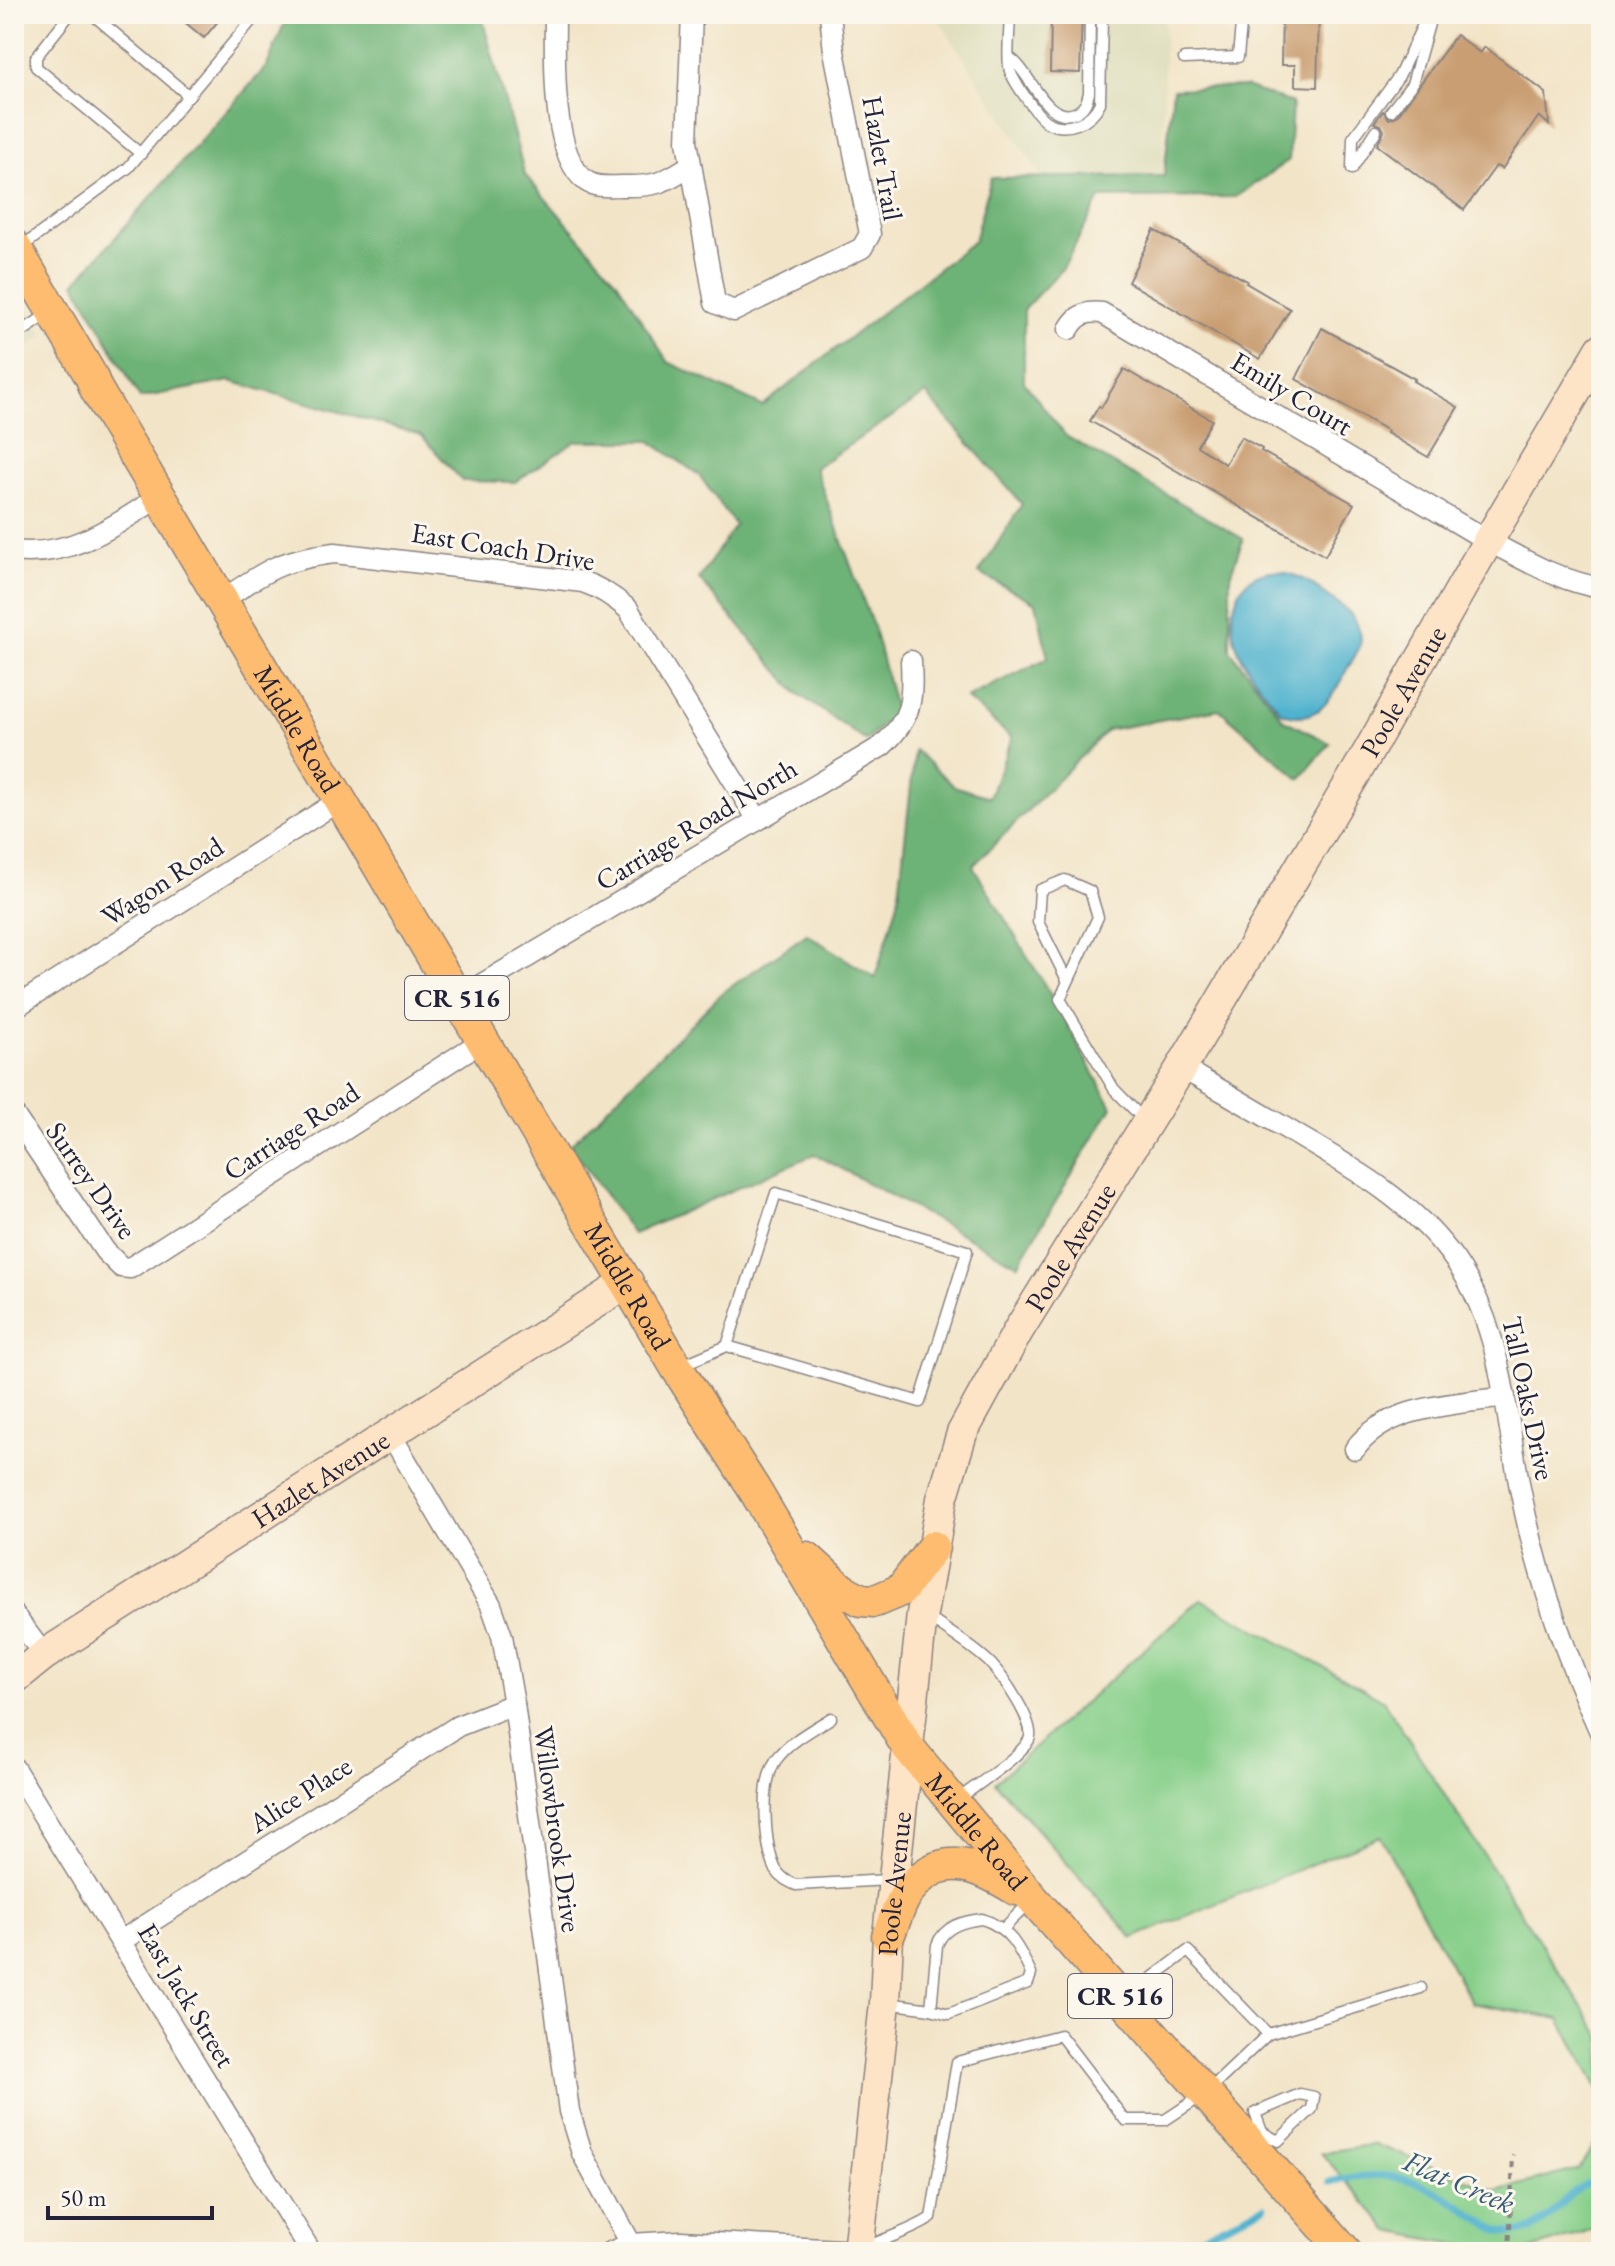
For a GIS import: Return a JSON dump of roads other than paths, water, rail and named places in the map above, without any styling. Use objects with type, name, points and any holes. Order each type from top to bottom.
[{"type":"main road","name":"Middle Road","points":[[16,248],[159,497],[223,600],[457,999],[907,1746],[1033,1899],[1206,2093],[1261,2132],[1346,2252]]},
{"type":"main road","points":[[782,1536],[841,1589],[861,1600],[875,1601],[901,1590],[933,1547]]},
{"type":"main road","points":[[888,1936],[909,1891],[929,1873],[951,1863],[968,1864],[1033,1899]]},
{"type":"street","points":[[555,14],[558,108],[565,149],[582,176],[596,186],[640,186],[663,183],[691,165]]},
{"type":"street","name":"Hazlet Trail","points":[[692,14],[687,141],[715,303],[734,311],[867,244],[870,234],[834,51],[830,14]]},
{"type":"street","name":"Emily Court","points":[[1069,329],[1082,315],[1102,313],[1488,541],[1549,574],[1601,588]]},
{"type":"street","name":"Poole Avenue","points":[[858,2252],[922,1614],[950,1465],[973,1412],[1018,1331],[1181,1068],[1601,349]]},
{"type":"street","points":[[14,551],[39,552],[72,547],[112,528],[159,497]]},
{"type":"street","name":"East Coach Drive","points":[[223,600],[269,568],[306,556],[335,553],[583,582],[598,587],[628,609],[758,820]]},
{"type":"street","name":"Carriage Road North","points":[[457,999],[882,746],[902,725],[913,695],[911,661]]},
{"type":"street","name":"Wagon Road","points":[[14,1008],[340,800]]},
{"type":"street","name":"Carriage Road","points":[[130,1268],[482,1041]]},
{"type":"street","name":"Tall Oaks Drive","points":[[1181,1068],[1364,1175],[1422,1221],[1462,1269],[1485,1315],[1495,1346],[1521,1492],[1546,1593],[1581,1690],[1601,1734]]},
{"type":"street","name":"Surrey Drive","points":[[14,1115],[105,1251],[121,1267],[130,1268]]},
{"type":"street","name":"Hazlet Avenue","points":[[14,1679],[44,1655],[628,1282]]},
{"type":"street","points":[[1355,1449],[1381,1425],[1412,1412],[1505,1397]]},
{"type":"street","name":"Willowbrook Drive","points":[[391,1435],[491,1605],[502,1636],[569,2111],[582,2153],[631,2244]]},
{"type":"street","points":[[14,1615],[44,1655]]},
{"type":"street","name":"Alice Place","points":[[121,1941],[458,1726],[514,1704]]},
{"type":"street","name":"East Jack Street","points":[[14,1768],[311,2252]]},
{"type":"street","points":[[610,2252],[631,2244],[681,2241],[858,2252]]},
{"type":"lane","points":[[70,14],[36,57],[36,67],[141,154]]},
{"type":"lane","points":[[92,14],[189,96]]},
{"type":"lane","points":[[16,248],[128,168],[257,14]]},
{"type":"lane","points":[[1010,14],[1009,69],[1044,120],[1066,126],[1085,121],[1094,114],[1101,99],[1100,14]]},
{"type":"lane","points":[[1010,58],[1018,63],[1050,108],[1064,114],[1076,112],[1084,106],[1089,93],[1090,14]]},
{"type":"lane","points":[[1184,59],[1238,57],[1242,14]]},
{"type":"lane","points":[[1391,111],[1412,84],[1430,14]]},
{"type":"lane","points":[[1376,131],[1352,169],[1353,138],[1399,76],[1430,14]]},
{"type":"lane","points":[[14,337],[53,311]]},
{"type":"lane","points":[[1068,982],[1038,922],[1040,890],[1065,880],[1090,891],[1098,917],[1068,982],[1060,999],[1114,1089],[1147,1123]]},
{"type":"lane","points":[[677,1368],[727,1346],[920,1402],[967,1251],[776,1193],[727,1346]]},
{"type":"lane","points":[[922,1614],[991,1664],[1031,1726],[1032,1736],[1023,1749],[952,1803]]},
{"type":"lane","points":[[831,1718],[790,1745],[776,1760],[768,1776],[765,1799],[777,1871],[785,1880],[796,1885],[893,1880]]},
{"type":"lane","points":[[1004,1928],[1033,1899]]},
{"type":"lane","points":[[885,2003],[949,2014],[1028,1983],[1031,1974],[1004,1928],[982,1919],[969,1920],[940,1936],[931,2009]]},
{"type":"lane","points":[[1123,1999],[1188,1951],[1268,2034]]},
{"type":"lane","points":[[858,2252],[891,2234],[915,2229],[931,2218],[957,2062],[1060,2035],[1125,2120],[1165,2120],[1206,2093],[1268,2034],[1421,1988]]},
{"type":"lane","points":[[1300,2094],[1314,2097],[1312,2109],[1261,2132],[1300,2094]]},
{"type":"water","points":[[1272,571],[1303,579],[1322,591],[1348,611],[1360,632],[1359,648],[1336,690],[1323,707],[1305,716],[1281,712],[1250,672],[1232,628],[1233,612],[1244,585],[1262,573]]},
{"type":"waterway","name":"Flat Creek","points":[[1330,2182],[1369,2176],[1403,2179],[1452,2200],[1495,2229],[1513,2233],[1538,2225],[1577,2190],[1601,2180]]},
{"type":"waterway","name":"Flat Creek","points":[[1138,2252],[1187,2244],[1264,2207]]}]
